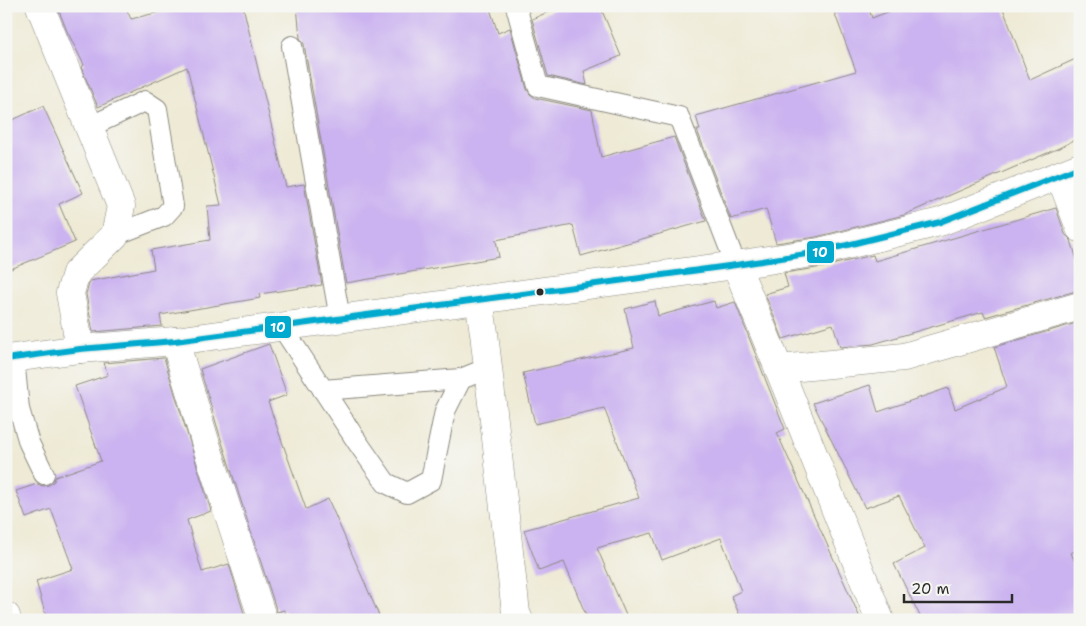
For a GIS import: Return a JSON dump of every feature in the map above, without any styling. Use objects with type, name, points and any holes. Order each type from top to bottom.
[{"type":"street","points":[[40,6],[121,206],[115,235],[76,273],[70,293],[80,349]]},
{"type":"street","points":[[10,358],[80,349],[175,341],[282,327],[819,252],[940,222],[1070,171],[1080,228]]},
{"type":"street","points":[[736,265],[880,620]]},
{"type":"street","points":[[479,299],[516,613],[519,620]]},
{"type":"street","points":[[779,369],[904,357],[1080,306]]},
{"type":"street","points":[[175,341],[204,441],[263,620]]},
{"type":"street","points":[[6,616],[7,620]]},
{"type":"lane","points":[[516,6],[538,86],[679,117],[736,265]]},
{"type":"lane","points":[[292,46],[340,319]]},
{"type":"lane","points":[[89,127],[145,101],[157,109],[173,206],[164,216],[115,235]]},
{"type":"lane","points":[[282,327],[358,444],[386,483],[407,493],[431,480],[445,411],[461,379]]},
{"type":"lane","points":[[10,358],[19,409],[29,443],[44,474]]},
{"type":"lane","points":[[322,390],[461,379],[488,368]]},
{"type":"building","points":[[57,6],[125,6],[131,19],[184,6],[243,6],[286,187],[304,184],[322,285],[259,294],[260,298],[160,315],[162,326],[93,332],[86,294],[90,281],[154,269],[151,250],[210,240],[207,206],[221,205],[187,67],[98,107],[81,67],[84,65]]},
{"type":"building","points":[[297,6],[489,6],[498,33],[510,28],[530,94],[535,98],[592,110],[601,157],[674,137],[706,221],[581,256],[573,225],[496,240],[499,257],[346,283],[304,44],[300,38]]},
{"type":"building","points":[[562,6],[600,6],[621,56],[584,71],[587,85],[548,76],[532,19]]},
{"type":"building","points":[[832,6],[868,6],[872,18],[903,6],[1002,6],[1030,80],[1080,57],[1080,137],[1059,148],[904,215],[816,237],[776,243],[766,209],[731,219],[697,130],[700,130],[696,116],[856,71]]},
{"type":"building","points":[[43,106],[83,193],[59,204],[75,242],[6,271],[6,123]]},
{"type":"building","points":[[1056,208],[1065,234],[1071,240],[1080,270],[1080,291],[985,317],[983,312],[873,344],[840,347],[833,324],[783,339],[765,294],[788,287],[784,273],[823,267],[873,255],[875,261]]},
{"type":"building","points":[[655,301],[658,316],[714,301],[716,308],[735,302],[785,429],[777,433],[861,620],[742,620],[731,596],[741,591],[721,538],[662,560],[652,533],[597,548],[628,620],[588,620],[564,562],[539,571],[524,530],[639,498],[604,408],[535,424],[523,373],[634,348],[625,309]]},
{"type":"building","points":[[1080,322],[1080,548],[1071,553],[1080,573],[1080,620],[922,620],[894,564],[925,548],[899,496],[865,508],[813,403],[870,385],[878,412],[948,388],[955,409],[1007,387],[994,347]]},
{"type":"building","points":[[269,344],[287,395],[268,402],[306,509],[328,499],[381,620],[289,620],[284,610],[277,612],[200,369]]},
{"type":"building","points":[[164,358],[211,511],[187,520],[202,572],[229,564],[246,620],[47,620],[36,581],[73,569],[51,509],[26,518],[16,491],[37,484],[49,485],[54,481],[55,477],[101,461],[75,386],[108,375],[104,363]]},
{"type":"transit line","name":"10","points":[[6,359],[80,349],[175,341],[736,265],[819,252],[940,222],[1080,167]]}]
